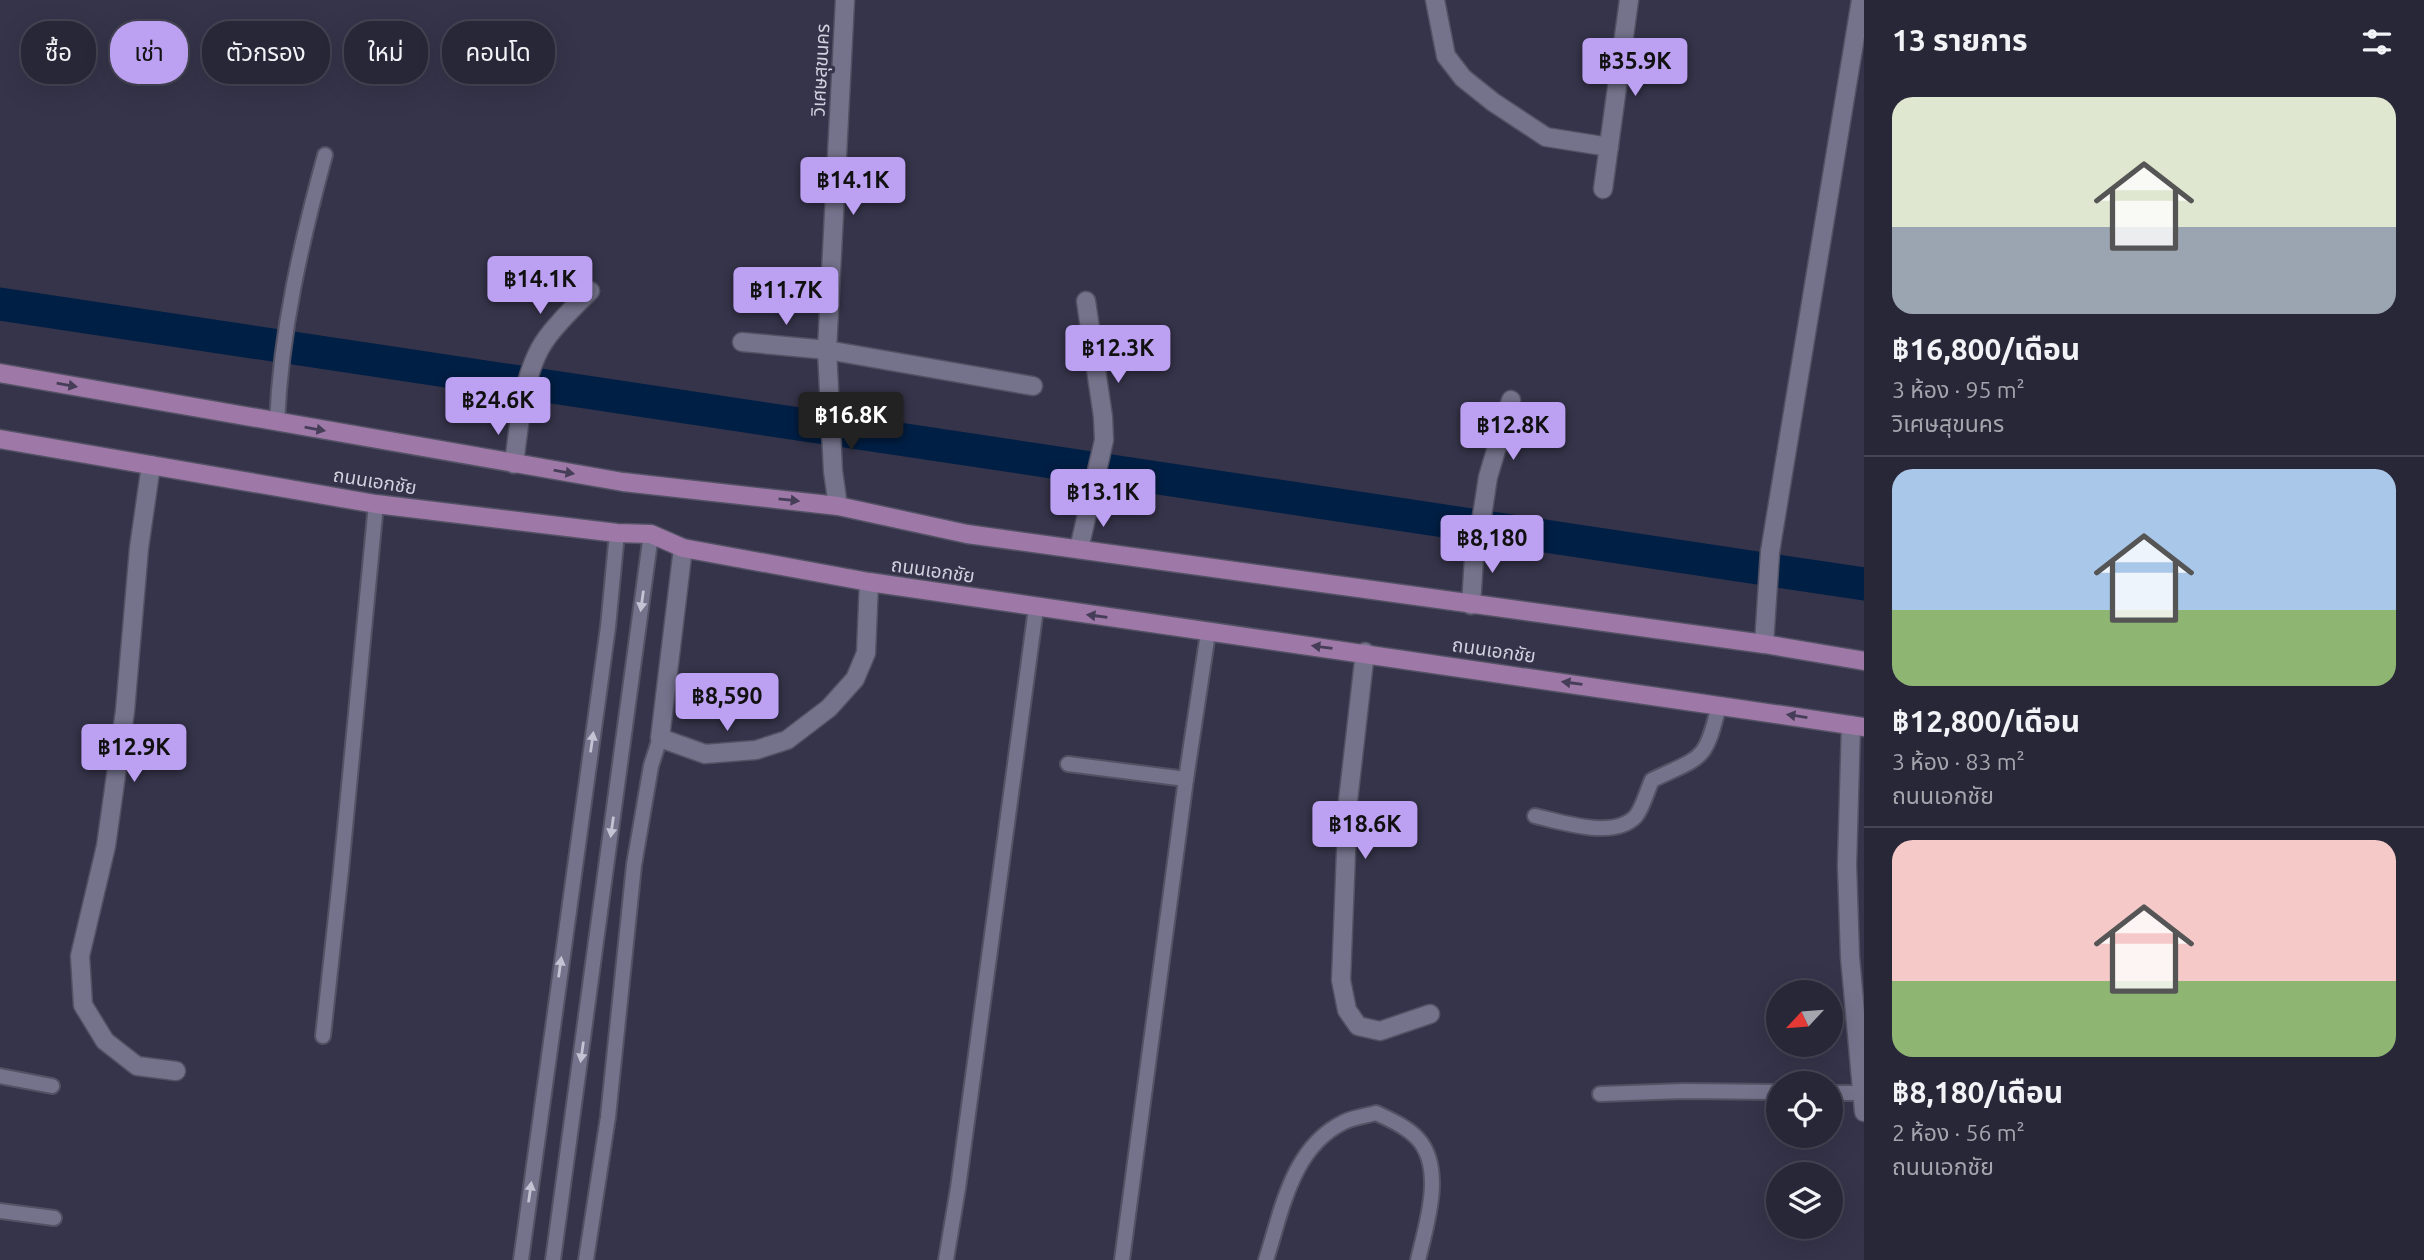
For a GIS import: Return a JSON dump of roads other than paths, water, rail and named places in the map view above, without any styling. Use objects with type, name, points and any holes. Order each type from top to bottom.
[{"type":"main road","points":[[0,373],[623,482],[838,506],[967,534],[1764,644],[1864,661]]},
{"type":"main road","name":"ถนนเอกชัย","points":[[0,439],[376,504],[617,533],[651,534],[683,548],[869,582],[1858,726]]},
{"type":"street","name":"วิเศษสุขนคร","points":[[838,506],[833,471],[827,350],[845,0]]},
{"type":"street","points":[[1435,0],[1446,55],[1462,78],[1546,137],[1609,147]]},
{"type":"street","points":[[1603,190],[1629,0]]},
{"type":"street","points":[[1764,644],[1770,552],[1862,5]]},
{"type":"street","points":[[514,464],[520,414],[532,369],[545,339],[590,291]]},
{"type":"street","points":[[1079,549],[1104,440],[1086,302]]},
{"type":"street","points":[[742,342],[827,350],[1033,386]]},
{"type":"street","points":[[1471,605],[1475,542],[1488,477],[1511,400]]},
{"type":"street","points":[[151,465],[139,548],[125,710],[110,819],[79,956],[83,1004],[105,1041],[137,1066],[176,1071]]},
{"type":"street","points":[[683,548],[660,738],[705,754],[756,750],[787,740],[830,708],[855,679],[866,653],[869,582]]},
{"type":"street","points":[[1364,652],[1348,801],[1341,980],[1347,1010],[1359,1026],[1380,1031],[1430,1014]]},
{"type":"street","points":[[1858,726],[1847,865],[1850,957],[1864,1112]]},
{"type":"lane","points":[[277,422],[279,373],[286,320],[302,241],[325,155]]},
{"type":"lane","points":[[323,1036],[343,857],[376,504]]},
{"type":"lane","points":[[521,1260],[608,627],[617,533]]},
{"type":"lane","points":[[553,1260],[651,534]]},
{"type":"lane","points":[[946,1260],[1036,607]]},
{"type":"lane","points":[[1122,1260],[1208,632]]},
{"type":"lane","points":[[1535,816],[1595,828],[1612,828],[1627,822],[1637,815],[1651,780],[1699,758],[1711,739],[1719,705]]},
{"type":"lane","points":[[586,1260],[608,1117],[634,865],[651,766],[660,738]]},
{"type":"lane","points":[[1068,764],[1186,779]]},
{"type":"lane","points":[[0,1076],[52,1086]]},
{"type":"lane","points":[[1600,1094],[1766,1092]]},
{"type":"lane","points":[[1843,1093],[1862,1093]]},
{"type":"lane","points":[[1266,1260],[1290,1179],[1308,1154],[1322,1137],[1345,1121],[1376,1113],[1402,1126],[1419,1140],[1429,1161],[1431,1207],[1418,1260]]},
{"type":"lane","points":[[0,1211],[54,1218]]},
{"type":"waterway","points":[[0,304],[1864,584]]}]
